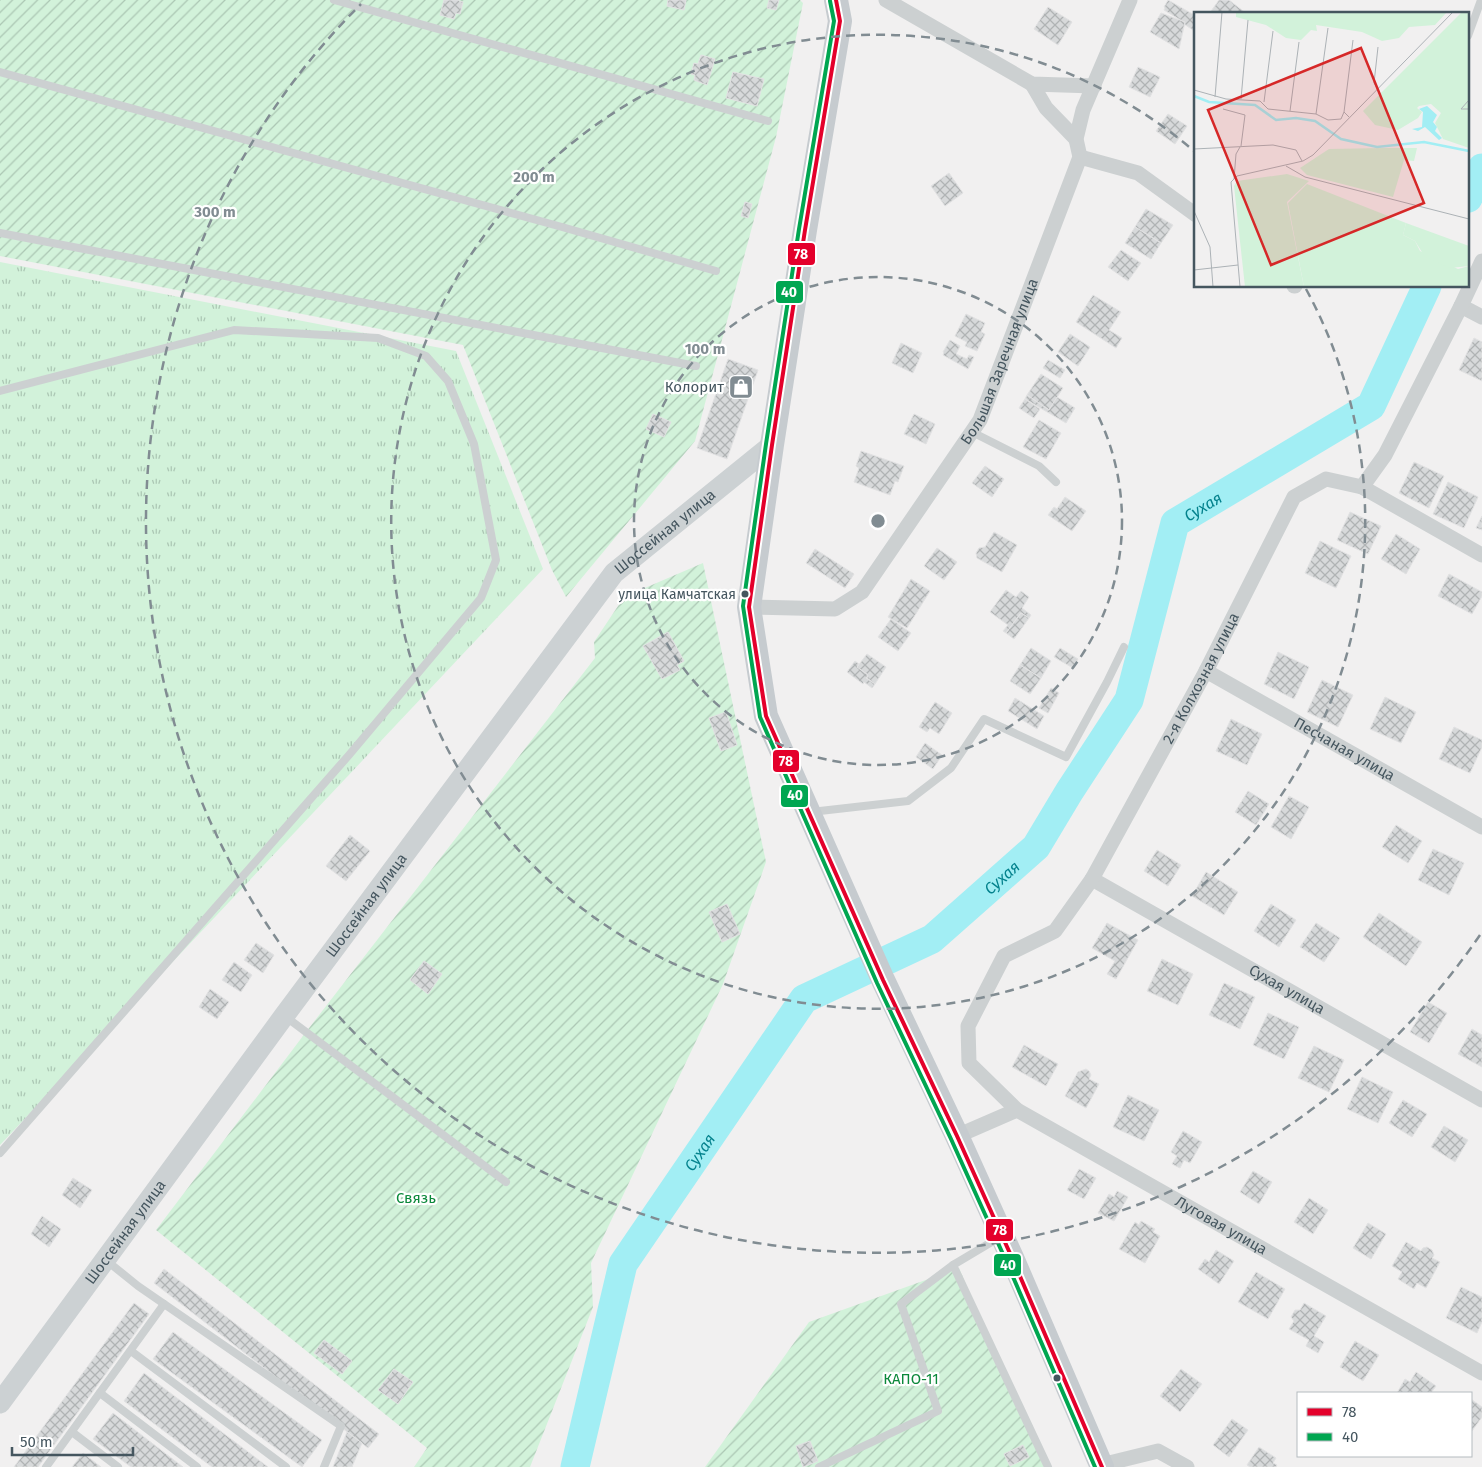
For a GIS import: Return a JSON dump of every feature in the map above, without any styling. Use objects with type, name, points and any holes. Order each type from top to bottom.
[{"type":"main road","points":[[836,0],[840,21],[805,230],[749,608],[766,716],[883,980],[1002,1236],[1102,1466]]},
{"type":"street","points":[[886,0],[1032,84],[1094,86]]},
{"type":"street","points":[[1130,0],[1083,110],[1076,139],[1080,157],[1138,173],[1194,214]]},
{"type":"street","points":[[1032,84],[1046,108],[1076,139]]},
{"type":"street","name":"Большая Заречная улица","points":[[749,608],[835,609],[862,592],[980,420],[1080,157]]},
{"type":"street","points":[[1470,286],[1482,260]]},
{"type":"street","points":[[1362,487],[1384,455],[1469,288]]},
{"type":"street","points":[[1461,306],[1482,317]]},
{"type":"street","name":"Шоссейная улица","points":[[0,1403],[284,1016],[614,573],[772,445]]},
{"type":"street","name":"2-я Колхозная улица","points":[[1017,1110],[968,1063],[968,1026],[1004,956],[1055,930],[1092,879],[1206,671],[1294,498],[1326,479],[1362,487],[1482,554]]},
{"type":"street","name":"Песчаная улица","points":[[1206,671],[1482,828]]},
{"type":"street","name":"Сухая улица","points":[[1092,879],[1482,1100]]},
{"type":"street","points":[[957,1136],[1017,1110]]},
{"type":"street","name":"Луговая улица","points":[[1017,1110],[1482,1373]]},
{"type":"street","points":[[1102,1466],[1158,1451],[1187,1467]]},
{"type":"lane","points":[[334,0],[768,122]]},
{"type":"lane","points":[[1470,30],[1480,0]]},
{"type":"lane","points":[[0,72],[716,271]]},
{"type":"lane","points":[[0,233],[696,366]]},
{"type":"lane","points":[[0,391],[234,330],[378,338],[426,356],[448,381],[474,444],[496,560],[481,598],[475,606],[342,762],[0,1152]]},
{"type":"lane","points":[[972,432],[1039,466],[1056,482]]},
{"type":"lane","points":[[808,812],[908,801],[951,768],[984,719],[1066,757],[1124,647]]},
{"type":"lane","points":[[284,1016],[506,1182]]},
{"type":"lane","points":[[819,1467],[938,1411],[901,1304],[953,1265],[1002,1236]]},
{"type":"lane","points":[[106,1260],[138,1286],[341,1426],[324,1467]]},
{"type":"lane","points":[[953,1265],[1048,1467]]},
{"type":"lane","points":[[46,1467],[164,1304]]},
{"type":"lane","points":[[130,1351],[286,1467]]},
{"type":"lane","points":[[100,1392],[197,1467]]},
{"type":"lane","points":[[72,1432],[118,1467]]},
{"type":"green space","points":[[0,0],[800,0],[803,3],[776,137],[695,441],[566,597],[552,570],[463,345],[0,256]]},
{"type":"green space","points":[[0,262],[456,351],[543,569],[0,1145]]},
{"type":"green space","name":"Связь","points":[[703,563],[766,862],[723,984],[591,1263],[593,1307],[530,1467],[414,1467],[427,1448],[156,1230],[306,1032],[595,658],[594,642],[624,597]]},
{"type":"green space","name":"КАПО-11","points":[[959,1268],[1044,1467],[705,1467],[809,1322]]},
{"type":"building","points":[[444,0],[459,0],[463,2],[460,14],[456,13],[454,19],[440,15]]},
{"type":"building","points":[[668,0],[686,0],[684,10],[667,6]]},
{"type":"building","points":[[769,0],[779,0],[776,10],[767,8]]},
{"type":"building","points":[[1168,0],[1194,15],[1194,31],[1164,10]]},
{"type":"building","points":[[1219,0],[1229,0],[1244,12],[1210,12]]},
{"type":"building","points":[[1048,7],[1072,22],[1058,45],[1034,29]]},
{"type":"building","points":[[1161,13],[1185,22],[1179,49],[1150,32]]},
{"type":"building","points":[[701,55],[715,59],[707,85],[694,80],[695,75],[691,74],[694,63],[698,64]]},
{"type":"building","points":[[1138,67],[1160,77],[1150,97],[1129,87]]},
{"type":"building","points":[[733,72],[764,79],[757,106],[726,98]]},
{"type":"building","points":[[1168,114],[1187,126],[1175,144],[1156,131]]},
{"type":"building","points":[[949,173],[963,193],[945,206],[931,186]]},
{"type":"building","points":[[745,202],[752,204],[748,218],[741,216]]},
{"type":"building","points":[[1146,209],[1173,225],[1161,243],[1135,227]]},
{"type":"building","points":[[1135,227],[1161,243],[1151,259],[1125,243]]},
{"type":"building","points":[[1121,250],[1141,263],[1128,281],[1108,267]]},
{"type":"building","points":[[1093,295],[1121,312],[1109,330],[1122,338],[1116,348],[1076,322]]},
{"type":"building","points":[[966,314],[985,323],[981,332],[985,334],[977,351],[965,346],[967,342],[955,336]]},
{"type":"building","points":[[1070,334],[1090,347],[1078,366],[1058,352]]},
{"type":"building","points":[[1474,338],[1482,342],[1482,381],[1459,370]]},
{"type":"building","points":[[950,340],[960,346],[956,354],[967,359],[969,355],[974,357],[968,369],[943,355]]},
{"type":"building","points":[[901,343],[922,353],[913,373],[892,363]]},
{"type":"building","points":[[728,359],[758,370],[727,459],[697,448]]},
{"type":"building","points":[[1048,360],[1065,370],[1060,378],[1043,368]]},
{"type":"building","points":[[1041,374],[1063,388],[1049,410],[1027,395]]},
{"type":"building","points":[[1027,395],[1049,410],[1057,397],[1075,408],[1066,423],[1025,399]]},
{"type":"building","points":[[1025,399],[1040,409],[1034,418],[1019,408]]},
{"type":"building","points":[[653,414],[671,422],[664,437],[646,429]]},
{"type":"building","points":[[914,414],[935,424],[926,444],[904,434]]},
{"type":"building","points":[[1039,420],[1061,433],[1046,459],[1023,447]]},
{"type":"building","points":[[861,451],[904,466],[898,482],[895,481],[890,495],[854,482],[859,468],[856,466]]},
{"type":"building","points":[[1414,462],[1444,476],[1429,508],[1399,493]]},
{"type":"building","points":[[985,466],[1004,479],[992,497],[972,483]]},
{"type":"building","points":[[1448,482],[1478,497],[1464,528],[1433,514]]},
{"type":"building","points":[[1065,497],[1086,511],[1072,531],[1048,515],[1054,507],[1057,509]]},
{"type":"building","points":[[1350,512],[1381,526],[1368,554],[1337,540]]},
{"type":"building","points":[[1482,516],[1482,530],[1476,528]]},
{"type":"building","points":[[994,532],[1017,545],[1002,572],[977,558],[976,553],[979,548],[985,547]]},
{"type":"building","points":[[1396,534],[1420,549],[1406,574],[1381,559]]},
{"type":"building","points":[[1320,541],[1351,556],[1336,588],[1305,573]]},
{"type":"building","points":[[937,548],[957,562],[944,580],[924,566]]},
{"type":"building","points":[[815,549],[854,574],[845,588],[806,563]]},
{"type":"building","points":[[1449,574],[1482,592],[1482,596],[1472,614],[1438,596]]},
{"type":"building","points":[[911,579],[930,591],[907,628],[888,617]]},
{"type":"building","points":[[1006,590],[1016,597],[1021,591],[1029,597],[1022,608],[1031,615],[1029,618],[1021,613],[1006,633],[1003,631],[1008,625],[990,612]]},
{"type":"building","points":[[1021,613],[1029,618],[1014,639],[1006,633]]},
{"type":"building","points":[[891,619],[911,633],[898,651],[878,637]]},
{"type":"building","points":[[668,632],[684,661],[677,665],[680,670],[662,679],[643,646]]},
{"type":"building","points":[[1031,648],[1051,661],[1041,678],[1020,665]]},
{"type":"building","points":[[1060,648],[1078,659],[1073,668],[1054,657]]},
{"type":"building","points":[[1278,652],[1309,667],[1294,699],[1264,684]]},
{"type":"building","points":[[867,654],[886,667],[875,684],[867,678],[868,675],[857,667]]},
{"type":"building","points":[[855,661],[859,664],[857,667],[868,675],[866,678],[875,684],[872,688],[847,672]]},
{"type":"building","points":[[1020,665],[1041,678],[1030,694],[1010,681]]},
{"type":"building","points":[[1322,680],[1353,695],[1338,727],[1307,712]]},
{"type":"building","points":[[1051,688],[1059,693],[1048,713],[1039,708]]},
{"type":"building","points":[[1385,697],[1416,712],[1401,743],[1370,729]]},
{"type":"building","points":[[1015,698],[1044,716],[1037,729],[1008,711]]},
{"type":"building","points":[[935,702],[952,713],[939,734],[930,728],[927,732],[919,727]]},
{"type":"building","points":[[726,712],[737,745],[721,751],[709,718]]},
{"type":"building","points":[[1231,719],[1262,734],[1247,765],[1216,751]]},
{"type":"building","points":[[1454,727],[1482,740],[1482,747],[1470,773],[1439,759]]},
{"type":"building","points":[[925,743],[942,755],[933,769],[916,757]]},
{"type":"building","points":[[1248,791],[1269,804],[1256,825],[1235,812]]},
{"type":"building","points":[[1289,796],[1309,807],[1291,839],[1271,827]]},
{"type":"building","points":[[1396,825],[1422,841],[1408,863],[1382,847]]},
{"type":"building","points":[[350,835],[370,851],[346,881],[326,866]]},
{"type":"building","points":[[1433,849],[1464,863],[1449,895],[1418,880]]},
{"type":"building","points":[[1157,850],[1181,865],[1168,886],[1144,871]]},
{"type":"building","points":[[1206,872],[1238,892],[1224,915],[1192,896]]},
{"type":"building","points":[[727,904],[740,934],[722,942],[709,912]]},
{"type":"building","points":[[1271,904],[1296,920],[1279,947],[1254,931]]},
{"type":"building","points":[[1379,913],[1422,942],[1406,966],[1363,937]]},
{"type":"building","points":[[1107,923],[1138,940],[1116,979],[1107,974],[1115,961],[1092,948]]},
{"type":"building","points":[[1316,923],[1340,938],[1324,962],[1300,947]]},
{"type":"building","points":[[256,943],[274,955],[263,973],[244,960]]},
{"type":"building","points":[[1162,959],[1193,974],[1178,1005],[1147,991]]},
{"type":"building","points":[[424,961],[442,974],[428,994],[410,980]]},
{"type":"building","points":[[234,962],[252,975],[241,992],[222,980]]},
{"type":"building","points":[[1224,983],[1255,997],[1240,1029],[1209,1015]]},
{"type":"building","points":[[210,989],[229,1002],[217,1019],[199,1007]]},
{"type":"building","points":[[1428,1002],[1447,1013],[1429,1043],[1410,1032]]},
{"type":"building","points":[[1268,1013],[1299,1027],[1284,1059],[1253,1045]]},
{"type":"building","points":[[1472,1029],[1482,1035],[1482,1067],[1458,1054]]},
{"type":"building","points":[[1024,1045],[1058,1064],[1046,1086],[1012,1067]]},
{"type":"building","points":[[1314,1046],[1344,1060],[1329,1092],[1298,1078]]},
{"type":"building","points":[[1086,1069],[1091,1075],[1089,1079],[1099,1084],[1086,1108],[1065,1096],[1078,1072]]},
{"type":"building","points":[[1362,1077],[1393,1092],[1378,1123],[1347,1109]]},
{"type":"building","points":[[1128,1095],[1159,1110],[1144,1141],[1113,1127]]},
{"type":"building","points":[[1403,1100],[1427,1114],[1412,1137],[1389,1123]]},
{"type":"building","points":[[1444,1126],[1468,1140],[1455,1162],[1431,1147]]},
{"type":"building","points":[[1183,1131],[1202,1142],[1190,1163],[1184,1160],[1180,1168],[1172,1164],[1177,1156],[1171,1152]]},
{"type":"building","points":[[1079,1169],[1096,1178],[1084,1199],[1067,1190]]},
{"type":"building","points":[[1253,1171],[1272,1182],[1259,1204],[1240,1192]]},
{"type":"building","points":[[73,1178],[92,1190],[80,1208],[62,1195]]},
{"type":"building","points":[[1117,1191],[1128,1197],[1114,1221],[1098,1213],[1109,1194],[1114,1197]]},
{"type":"building","points":[[1309,1198],[1328,1210],[1313,1234],[1294,1222]]},
{"type":"building","points":[[42,1216],[61,1229],[49,1247],[31,1234]]},
{"type":"building","points":[[1141,1221],[1155,1229],[1153,1232],[1160,1236],[1145,1263],[1119,1249],[1135,1222],[1139,1225]]},
{"type":"building","points":[[1368,1223],[1386,1234],[1371,1259],[1353,1248]]},
{"type":"building","points":[[1406,1242],[1421,1251],[1427,1247],[1432,1250],[1434,1255],[1432,1258],[1440,1262],[1426,1288],[1417,1283],[1414,1289],[1398,1279],[1402,1272],[1392,1266]]},
{"type":"building","points":[[1216,1250],[1234,1261],[1219,1284],[1198,1269],[1205,1259],[1209,1262]]},
{"type":"building","points":[[164,1269],[379,1434],[368,1448],[154,1283]]},
{"type":"building","points":[[1256,1272],[1285,1289],[1268,1319],[1238,1302]]},
{"type":"building","points":[[1461,1287],[1482,1297],[1482,1322],[1477,1333],[1446,1318]]},
{"type":"building","points":[[134,1303],[149,1314],[38,1467],[14,1467]]},
{"type":"building","points":[[1304,1303],[1326,1316],[1314,1336],[1324,1342],[1318,1353],[1306,1346],[1309,1340],[1289,1329],[1294,1321],[1291,1317],[1295,1310],[1300,1310]]},
{"type":"building","points":[[173,1332],[322,1440],[302,1467],[153,1359]]},
{"type":"building","points":[[324,1340],[352,1361],[342,1374],[314,1353]]},
{"type":"building","points":[[1355,1341],[1379,1355],[1363,1381],[1340,1367]]},
{"type":"building","points":[[394,1369],[413,1382],[398,1404],[378,1390]]},
{"type":"building","points":[[1181,1369],[1202,1384],[1180,1412],[1160,1396]]},
{"type":"building","points":[[1416,1372],[1436,1386],[1432,1392],[1398,1392],[1405,1379],[1410,1382]]},
{"type":"building","points":[[144,1373],[268,1467],[212,1467],[124,1401]]},
{"type":"building","points":[[1472,1400],[1482,1407],[1482,1417],[1472,1431]]},
{"type":"building","points":[[113,1413],[183,1467],[131,1467],[93,1439]]},
{"type":"building","points":[[1232,1419],[1248,1430],[1229,1457],[1213,1445]]},
{"type":"building","points":[[347,1432],[362,1443],[352,1467],[333,1467]]},
{"type":"building","points":[[810,1441],[818,1461],[803,1467],[796,1446]]},
{"type":"building","points":[[1023,1445],[1029,1457],[1010,1466],[1004,1454]]},
{"type":"building","points":[[1259,1447],[1276,1458],[1273,1463],[1277,1465],[1276,1467],[1250,1467],[1247,1465]]},
{"type":"building","points":[[83,1453],[101,1467],[72,1467]]},
{"type":"waterway","name":"Сухая","points":[[1470,194],[1482,168]]},
{"type":"waterway","name":"Сухая","points":[[575,1467],[623,1264],[804,999],[932,939],[1036,847],[1069,792],[1129,700],[1175,523],[1371,406],[1426,288]]},
{"type":"transit line","name":"78","points":[[836,0],[840,21],[805,230],[749,607],[766,716],[883,980],[1013,1260],[1102,1467]]},
{"type":"transit line","name":"40","points":[[830,1],[834,21],[799,229],[743,606],[760,717],[877,983],[1007,1263],[1095,1467]]},
{"type":"place","name":"Колорит","points":[[741,387]]},
{"type":"place","name":"улица Камчатская","points":[[745,594]]}]
